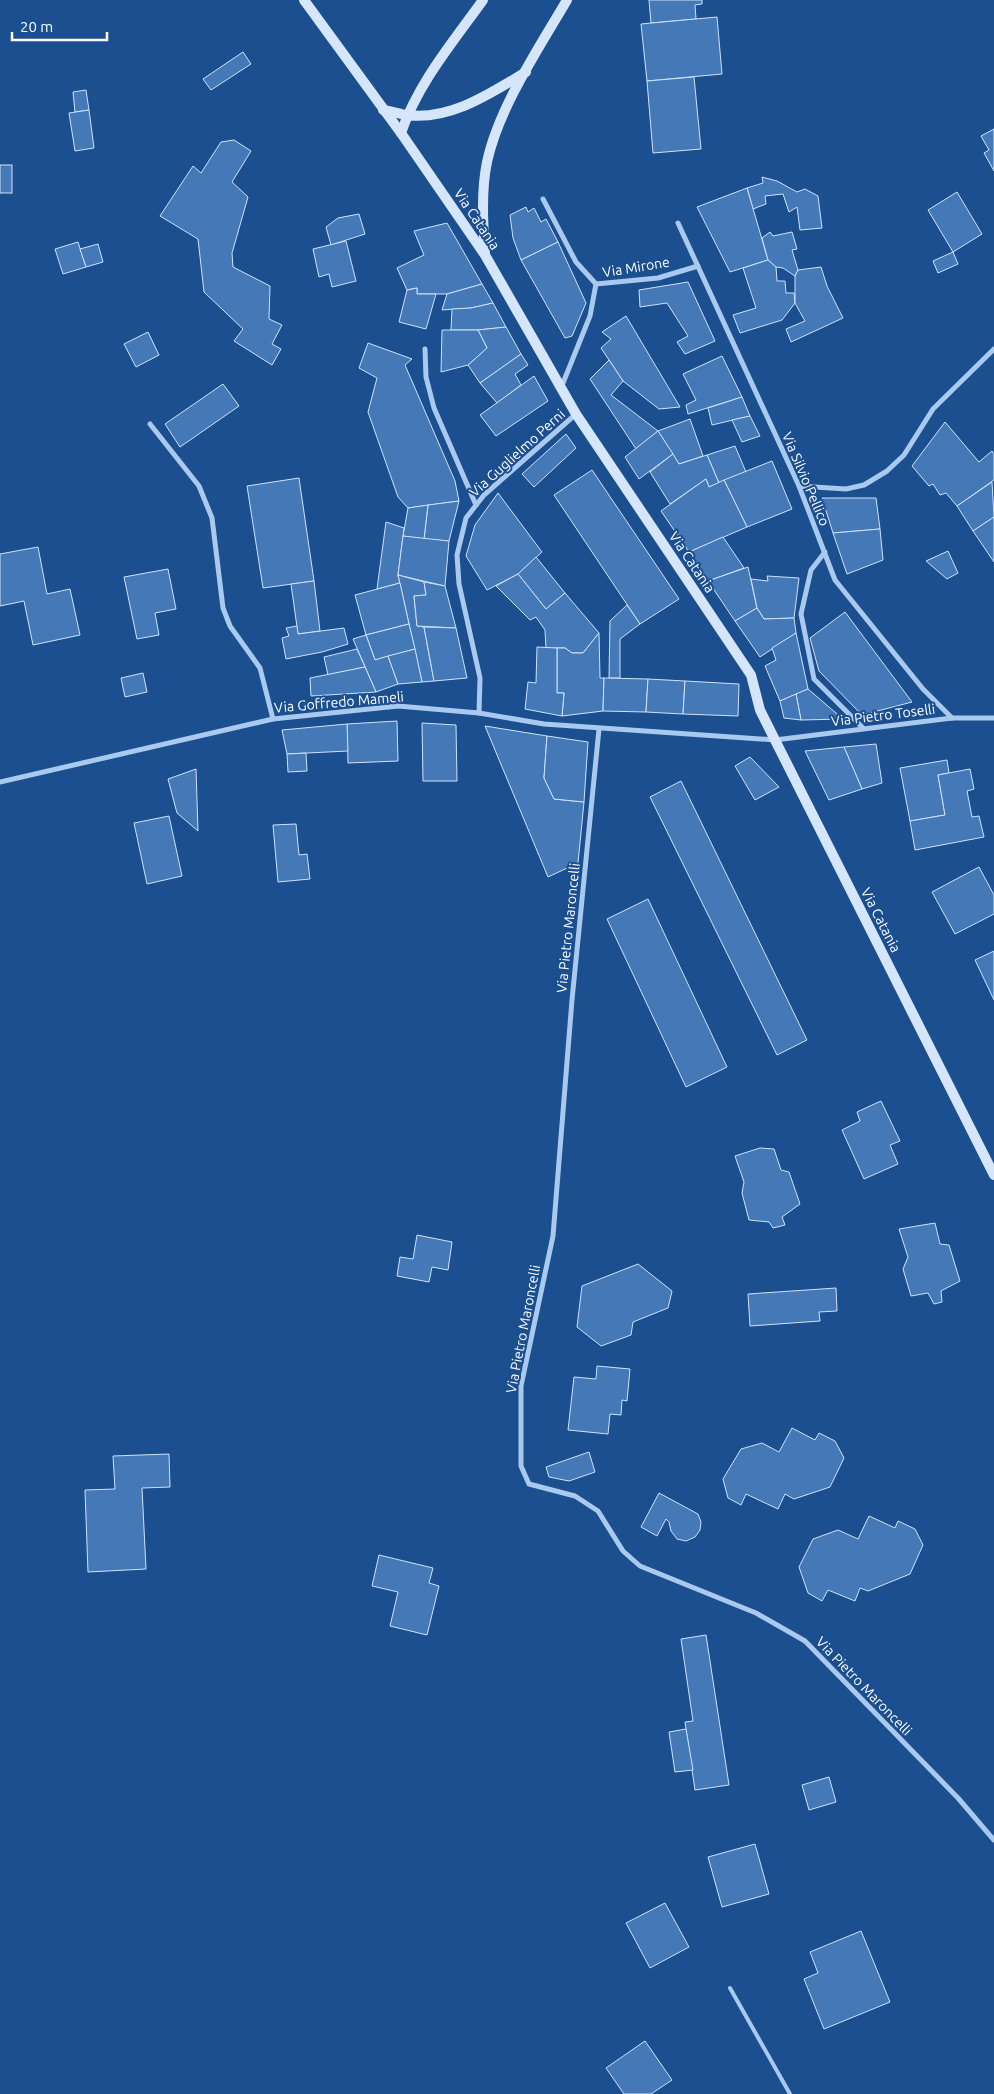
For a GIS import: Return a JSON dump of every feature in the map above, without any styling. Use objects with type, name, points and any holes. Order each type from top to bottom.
[{"type":"main road","name":"Via Catania","points":[[304,0],[401,133],[485,255],[576,414],[751,675],[760,710],[994,1175]]},
{"type":"main road","points":[[401,133],[422,86],[483,0]]},
{"type":"main road","points":[[485,255],[483,215],[487,162],[500,122],[567,0]]},
{"type":"main road","points":[[383,110],[407,116],[434,114],[476,101],[526,72]]},
{"type":"street","points":[[543,199],[576,262],[596,284]]},
{"type":"street","name":"Via Silvio Pellico","points":[[678,223],[799,486],[835,580],[923,689],[952,718]]},
{"type":"street","name":"Via Mirone","points":[[561,388],[590,316],[596,284],[658,278],[698,266]]},
{"type":"street","points":[[425,349],[426,377],[434,408],[476,505]]},
{"type":"street","points":[[799,486],[846,489],[864,485],[887,471],[904,455],[933,409],[994,349]]},
{"type":"street","name":"Via Guglielmo Perni","points":[[479,713],[480,678],[458,584],[456,555],[466,518],[484,495],[576,414]]},
{"type":"street","points":[[150,424],[199,486],[212,518],[223,608],[230,626],[260,668],[273,719]]},
{"type":"street","points":[[825,552],[811,570],[801,614],[814,679],[863,728]]},
{"type":"street","name":"Via Goffredo Mameli","points":[[0,782],[273,719],[398,706],[479,713],[544,724],[599,729],[775,740]]},
{"type":"street","name":"Via Pietro Toselli","points":[[775,740],[952,718],[994,718]]},
{"type":"street","name":"Via Pietro Maroncelli","points":[[599,729],[572,1000],[552,1236],[521,1386],[521,1466],[529,1484],[576,1496],[598,1511],[623,1551],[640,1566],[756,1613],[805,1641],[958,1798],[994,1840]]},
{"type":"lane","points":[[730,1988],[790,2094]]},
{"type":"building","points":[[649,0],[702,0],[702,4],[695,5],[696,19],[651,23]]},
{"type":"building","points":[[717,17],[722,74],[647,81],[641,24]]},
{"type":"building","points":[[243,52],[251,64],[211,90],[203,79]]},
{"type":"building","points":[[694,77],[701,149],[653,153],[647,81]]},
{"type":"building","points":[[86,90],[89,110],[75,112],[73,92]]},
{"type":"building","points":[[89,110],[94,148],[75,151],[69,113]]},
{"type":"building","points":[[994,129],[994,171],[984,153],[989,150],[981,136]]},
{"type":"building","points":[[234,140],[251,151],[232,182],[248,197],[232,253],[233,267],[270,286],[269,319],[282,325],[272,344],[281,349],[272,365],[234,341],[243,329],[204,292],[198,239],[160,216],[193,166],[201,173],[221,142]]},
{"type":"building","points":[[0,165],[12,165],[12,193],[0,193]]},
{"type":"building","points":[[762,177],[777,181],[797,192],[805,189],[818,196],[822,228],[800,230],[797,207],[789,212],[783,194],[765,196],[766,204],[753,209],[747,188],[763,183]]},
{"type":"building","points":[[747,188],[768,260],[730,272],[697,207]]},
{"type":"building","points":[[957,192],[982,234],[953,252],[928,210]]},
{"type":"building","points":[[526,207],[528,212],[534,208],[541,222],[546,219],[558,242],[521,260],[513,238],[510,215]]},
{"type":"building","points":[[359,214],[365,234],[331,245],[326,227],[338,218]]},
{"type":"building","points":[[447,223],[482,284],[447,294],[417,294],[417,288],[407,290],[397,268],[424,255],[414,231]]},
{"type":"building","points":[[770,232],[773,236],[792,232],[797,249],[792,250],[798,270],[795,276],[783,268],[776,267],[768,260],[762,238]]},
{"type":"building","points":[[346,241],[356,281],[332,287],[329,274],[319,277],[313,249]]},
{"type":"building","points":[[78,242],[86,267],[63,274],[55,249]]},
{"type":"building","points":[[558,242],[586,303],[572,336],[565,338],[521,260]]},
{"type":"building","points":[[98,244],[103,262],[86,267],[80,249]]},
{"type":"building","points":[[953,252],[958,264],[938,273],[933,261]]},
{"type":"building","points":[[768,260],[776,267],[777,281],[785,281],[786,293],[794,293],[795,303],[782,320],[740,333],[733,315],[756,308],[743,268]]},
{"type":"building","points":[[821,267],[827,286],[843,318],[791,342],[786,329],[805,321],[795,303],[795,276],[798,270]]},
{"type":"building","points":[[688,282],[715,341],[685,354],[677,342],[688,336],[667,303],[640,307],[639,290]]},
{"type":"building","points":[[482,284],[493,303],[471,308],[442,310],[447,294]]},
{"type":"building","points":[[417,288],[417,294],[436,294],[426,329],[399,322],[407,290]]},
{"type":"building","points":[[493,303],[506,327],[451,330],[452,309],[471,308]]},
{"type":"building","points":[[626,316],[680,407],[659,409],[623,381],[601,348],[611,339],[602,332]]},
{"type":"building","points":[[506,327],[521,354],[480,383],[468,365],[487,348],[478,330]]},
{"type":"building","points":[[442,330],[478,330],[487,348],[468,365],[441,372]]},
{"type":"building","points":[[148,332],[159,355],[136,367],[124,344]]},
{"type":"building","points":[[368,343],[412,359],[405,365],[455,481],[459,501],[408,508],[398,497],[368,412],[377,378],[359,368]]},
{"type":"building","points":[[521,354],[528,365],[515,374],[521,385],[497,403],[480,383]]},
{"type":"building","points":[[722,356],[742,397],[688,414],[686,405],[696,400],[683,374]]},
{"type":"building","points":[[609,360],[623,381],[611,395],[658,431],[636,449],[590,379]]},
{"type":"building","points":[[534,376],[548,401],[496,436],[480,415]]},
{"type":"building","points":[[223,384],[239,406],[180,447],[165,424]]},
{"type":"building","points":[[742,397],[750,416],[712,425],[708,408]]},
{"type":"building","points":[[750,416],[760,436],[742,442],[732,420]]},
{"type":"building","points":[[690,419],[703,456],[679,464],[658,431]]},
{"type":"building","points":[[945,422],[979,462],[992,451],[994,454],[994,480],[957,506],[946,493],[940,495],[933,484],[929,486],[912,466]]},
{"type":"building","points":[[658,431],[673,454],[639,479],[625,457]]},
{"type":"building","points":[[566,434],[576,448],[534,487],[522,474]]},
{"type":"building","points":[[735,446],[746,472],[719,483],[707,455]]},
{"type":"building","points":[[673,454],[679,464],[707,455],[719,483],[709,487],[706,479],[670,504],[650,472]]},
{"type":"building","points":[[772,461],[792,509],[747,527],[724,480]]},
{"type":"building","points":[[592,470],[679,599],[640,624],[554,495]]},
{"type":"building","points":[[299,478],[314,581],[263,588],[247,486]]},
{"type":"building","points":[[706,479],[709,487],[724,480],[747,527],[689,552],[661,511]]},
{"type":"building","points":[[992,482],[994,517],[973,531],[957,506]]},
{"type":"building","points":[[498,493],[542,552],[518,574],[487,590],[466,556],[475,525]]},
{"type":"building","points":[[822,498],[876,498],[880,529],[833,533]]},
{"type":"building","points":[[459,501],[449,541],[424,539],[428,505]]},
{"type":"building","points":[[428,505],[424,539],[403,536],[408,508]]},
{"type":"building","points":[[994,517],[994,562],[973,531]]},
{"type":"building","points":[[386,522],[404,528],[398,575],[400,583],[377,589]]},
{"type":"building","points":[[880,529],[883,560],[847,574],[833,533]]},
{"type":"building","points":[[403,536],[449,541],[445,586],[398,575]]},
{"type":"building","points":[[723,537],[744,568],[708,581],[689,552]]},
{"type":"building","points":[[38,547],[47,594],[70,589],[80,635],[33,645],[24,601],[0,606],[0,554]]},
{"type":"building","points":[[948,551],[958,573],[947,579],[926,561]]},
{"type":"building","points":[[536,557],[565,593],[546,609],[518,574]]},
{"type":"building","points":[[748,567],[757,608],[735,621],[708,581]]},
{"type":"building","points":[[168,569],[176,609],[155,613],[159,635],[137,639],[124,577]]},
{"type":"building","points":[[518,574],[546,609],[565,593],[599,633],[583,653],[572,653],[565,648],[546,648],[545,630],[536,617],[530,620],[496,586]]},
{"type":"building","points":[[398,575],[424,582],[426,595],[414,596],[417,626],[424,627],[434,681],[422,682]]},
{"type":"building","points":[[767,576],[799,578],[794,618],[764,619],[757,608],[751,579],[768,581]]},
{"type":"building","points":[[314,581],[320,631],[298,634],[291,584]]},
{"type":"building","points":[[424,582],[445,586],[456,628],[417,626],[414,596],[426,595]]},
{"type":"building","points":[[400,583],[409,624],[366,635],[355,595]]},
{"type":"building","points":[[627,605],[640,624],[620,639],[620,678],[609,678],[610,621]]},
{"type":"building","points":[[757,608],[764,619],[794,618],[796,633],[760,657],[735,621]]},
{"type":"building","points":[[845,612],[912,702],[862,715],[819,671],[810,638]]},
{"type":"building","points":[[409,624],[415,649],[375,660],[366,635]]},
{"type":"building","points":[[297,626],[298,634],[344,628],[348,644],[322,652],[286,659],[282,638],[289,636],[286,628]]},
{"type":"building","points":[[424,627],[456,628],[467,678],[434,681]]},
{"type":"building","points":[[599,633],[600,678],[604,678],[603,711],[562,716],[564,693],[557,693],[557,648],[565,648],[572,653],[583,653]]},
{"type":"building","points":[[796,633],[808,689],[780,701],[765,666],[776,660],[772,648]]},
{"type":"building","points":[[366,635],[375,660],[388,656],[398,684],[376,692],[353,639]]},
{"type":"building","points":[[537,647],[557,648],[557,693],[564,693],[562,716],[525,709],[528,682],[536,683]]},
{"type":"building","points":[[357,649],[365,667],[328,675],[324,657]]},
{"type":"building","points":[[415,649],[422,682],[398,684],[388,656]]},
{"type":"building","points":[[365,667],[376,692],[311,696],[310,678]]},
{"type":"building","points":[[143,673],[147,692],[125,697],[121,678]]},
{"type":"building","points":[[604,678],[648,679],[646,712],[603,711]]},
{"type":"building","points":[[648,679],[685,681],[683,714],[646,712]]},
{"type":"building","points":[[685,681],[739,684],[738,716],[683,714]]},
{"type":"building","points":[[808,689],[843,719],[801,720],[796,694]]},
{"type":"building","points":[[796,694],[801,720],[784,718],[780,701]]},
{"type":"building","points":[[397,721],[398,761],[348,763],[347,724]]},
{"type":"building","points":[[422,723],[456,725],[457,781],[423,781]]},
{"type":"building","points":[[347,724],[348,751],[287,754],[282,730]]},
{"type":"building","points":[[485,726],[547,736],[544,778],[554,799],[584,802],[578,863],[548,877]]},
{"type":"building","points":[[547,736],[588,742],[584,802],[554,799],[544,778]]},
{"type":"building","points":[[876,744],[882,783],[862,789],[844,747]]},
{"type":"building","points":[[844,747],[862,789],[829,800],[805,751]]},
{"type":"building","points":[[306,753],[307,771],[288,772],[287,754]]},
{"type":"building","points":[[750,757],[779,787],[755,800],[735,766]]},
{"type":"building","points":[[947,760],[949,773],[938,775],[945,815],[910,821],[900,768]]},
{"type":"building","points":[[196,769],[198,831],[177,813],[168,779]]},
{"type":"building","points":[[970,769],[974,789],[967,791],[972,817],[979,816],[984,837],[915,850],[910,821],[945,815],[938,775]]},
{"type":"building","points":[[681,781],[807,1040],[777,1055],[650,797]]},
{"type":"building","points":[[169,816],[182,876],[147,884],[134,823]]},
{"type":"building","points":[[296,824],[299,855],[307,854],[310,879],[278,882],[273,825]]},
{"type":"building","points":[[979,867],[994,895],[994,914],[955,934],[932,892]]},
{"type":"building","points":[[648,899],[727,1067],[686,1087],[607,919]]},
{"type":"building","points":[[994,951],[994,1000],[975,960]]},
{"type":"building","points":[[881,1101],[900,1141],[890,1145],[898,1164],[864,1179],[842,1130],[860,1121],[857,1112]]},
{"type":"building","points":[[760,1148],[774,1149],[781,1170],[789,1172],[800,1204],[782,1217],[785,1225],[773,1228],[769,1222],[749,1220],[742,1193],[744,1182],[735,1156]]},
{"type":"building","points":[[935,1223],[940,1244],[949,1245],[960,1281],[941,1291],[942,1302],[934,1304],[928,1293],[911,1296],[903,1269],[908,1257],[899,1229]]},
{"type":"building","points":[[417,1235],[452,1242],[448,1270],[432,1267],[429,1282],[397,1276],[400,1257],[413,1259]]},
{"type":"building","points":[[638,1264],[672,1291],[668,1308],[633,1322],[631,1335],[601,1346],[577,1327],[582,1286]]},
{"type":"building","points":[[836,1288],[837,1311],[819,1312],[820,1321],[750,1326],[748,1294]]},
{"type":"building","points":[[597,1366],[630,1369],[627,1401],[622,1400],[621,1415],[610,1414],[608,1434],[568,1430],[574,1377],[596,1379]]},
{"type":"building","points":[[792,1428],[815,1440],[819,1433],[835,1441],[844,1458],[830,1487],[794,1499],[785,1494],[778,1509],[746,1494],[741,1505],[728,1498],[723,1479],[741,1449],[762,1443],[779,1452]]},
{"type":"building","points":[[589,1452],[595,1472],[569,1481],[549,1477],[546,1467]]},
{"type":"building","points":[[169,1454],[170,1487],[142,1488],[146,1569],[88,1572],[85,1490],[115,1489],[113,1456]]},
{"type":"building","points":[[659,1493],[698,1514],[701,1522],[700,1530],[695,1537],[686,1541],[677,1539],[666,1519],[657,1536],[641,1527]]},
{"type":"building","points":[[869,1516],[895,1528],[898,1521],[915,1529],[923,1545],[910,1574],[868,1591],[860,1588],[855,1601],[828,1590],[822,1601],[808,1593],[799,1567],[813,1539],[838,1530],[858,1539]]},
{"type":"building","points":[[379,1555],[433,1568],[429,1583],[439,1586],[427,1635],[390,1626],[398,1592],[372,1586]]},
{"type":"building","points":[[706,1635],[729,1785],[695,1790],[685,1722],[693,1721],[681,1639]]},
{"type":"building","points":[[686,1729],[693,1770],[675,1772],[669,1732]]},
{"type":"building","points":[[829,1777],[836,1802],[809,1810],[802,1785]]},
{"type":"building","points":[[755,1844],[769,1894],[722,1907],[708,1857]]},
{"type":"building","points":[[665,1903],[689,1947],[650,1968],[626,1923]]},
{"type":"building","points":[[861,1931],[890,2002],[824,2029],[804,1979],[818,1973],[810,1952]]},
{"type":"building","points":[[645,2041],[672,2080],[651,2094],[624,2094],[606,2068]]}]
